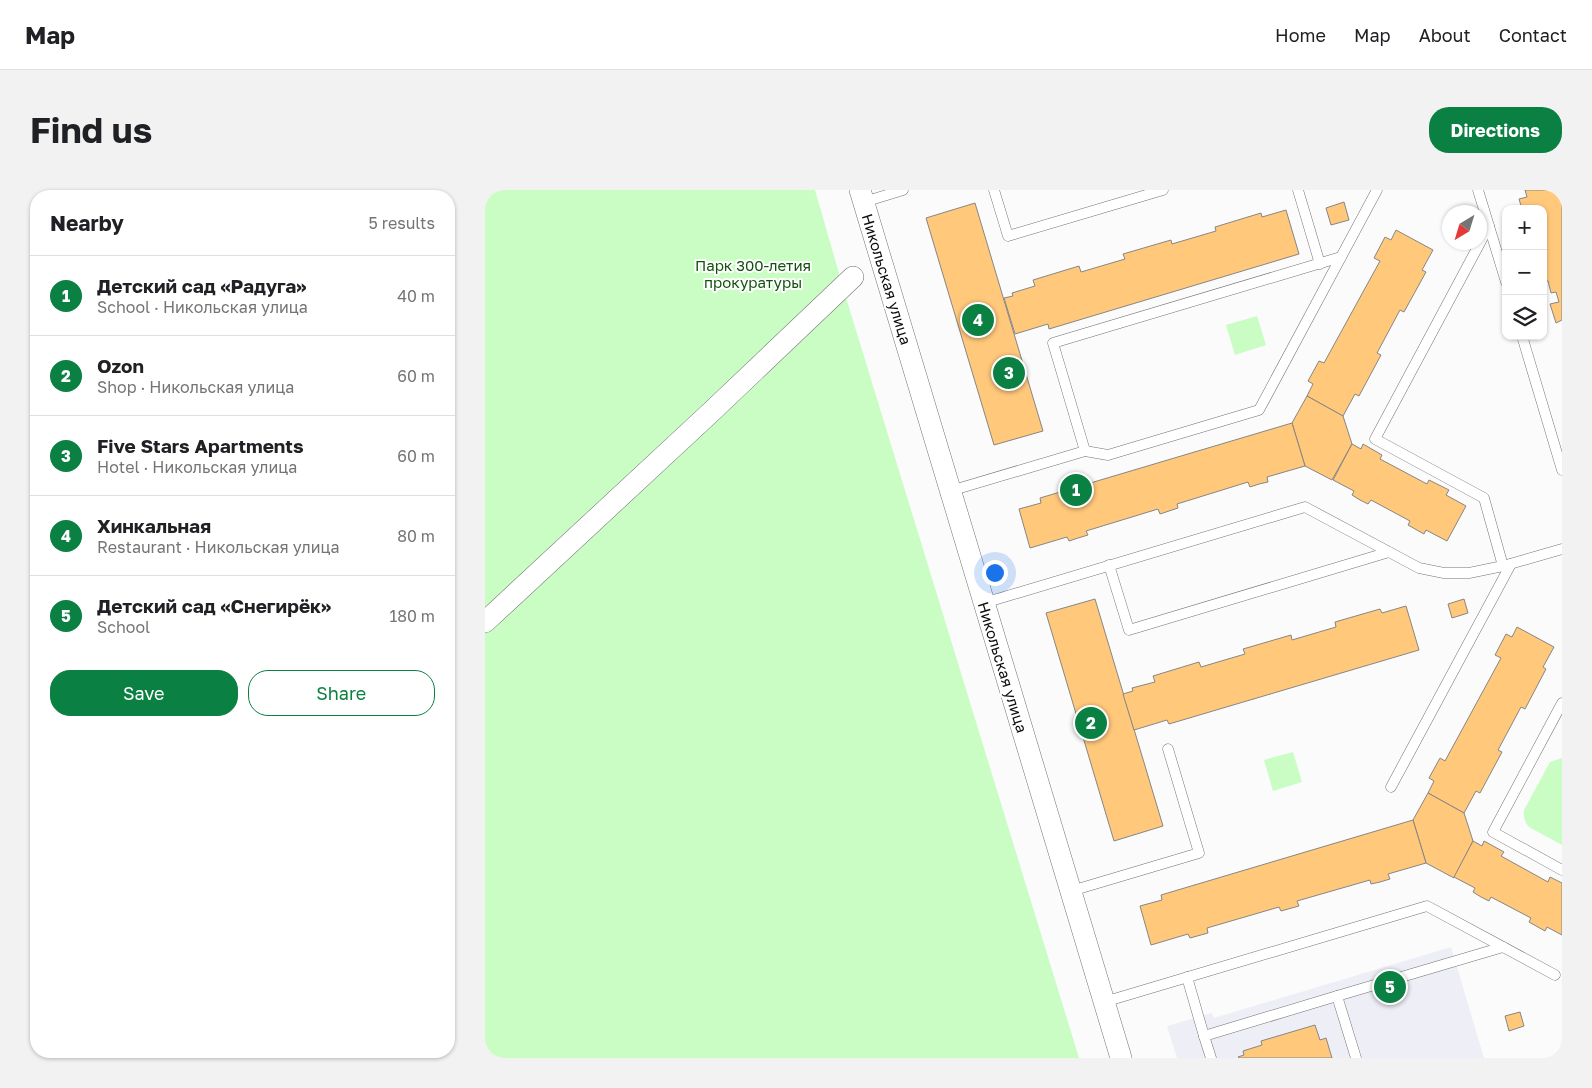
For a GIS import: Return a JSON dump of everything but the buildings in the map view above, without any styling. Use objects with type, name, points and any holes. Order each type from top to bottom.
[{"type":"street","name":"Никольская улица","points":[[862,196],[1121,1058]]},
{"type":"street","points":[[485,622],[711,413],[853,277]]},
{"type":"lane","points":[[862,196],[903,190]]},
{"type":"lane","points":[[994,190],[1008,236],[1163,190]]},
{"type":"lane","points":[[1298,190],[1320,264]]},
{"type":"lane","points":[[951,491],[1085,451],[1108,455],[1259,410],[1377,190]]},
{"type":"lane","points":[[1478,190],[1502,269]]},
{"type":"lane","points":[[1391,786],[1507,565],[1484,498],[1375,439],[1489,226]]},
{"type":"lane","points":[[1085,451],[1053,343],[1341,257]]},
{"type":"lane","points":[[1523,340],[1562,470]]},
{"type":"lane","points":[[984,603],[1305,507],[1419,568],[1444,573],[1469,573],[1507,565],[1562,548]]},
{"type":"lane","points":[[1109,565],[1129,630],[1389,552]]},
{"type":"lane","points":[[1562,704],[1493,832],[1562,870]]},
{"type":"lane","points":[[1071,891],[1199,853],[1168,749]]},
{"type":"lane","points":[[1104,1002],[1427,906],[1555,975]]},
{"type":"lane","points":[[1204,1036],[1503,946]]},
{"type":"lane","points":[[1187,977],[1211,1058]]},
{"type":"lane","points":[[1337,996],[1356,1058]]},
{"type":"shaded area","points":[[1451,947],[1484,1058],[1177,1058],[1167,1026],[1212,1013],[1214,1018]]},
{"type":"green space","name":"Парк 300-летия прокуратуры","points":[[485,190],[815,190],[847,301],[1079,1058],[485,1058]]},
{"type":"green space","points":[[1257,316],[1266,345],[1235,355],[1226,325]]},
{"type":"green space","points":[[1293,752],[1302,782],[1273,791],[1264,760]]},
{"type":"green space","points":[[1562,758],[1562,845],[1529,827],[1526,823],[1524,810],[1550,762]]},
{"type":"place","name":"Хинкальная","points":[[978,320]]},
{"type":"place","name":"Five Stars Apartments","points":[[1009,373]]},
{"type":"place","name":"Детский сад «Радуга»","points":[[1076,490]]},
{"type":"place","name":"Ozon","points":[[1091,723]]},
{"type":"place","name":"Детский сад «Снегирёк»","points":[[1390,987]]}]
